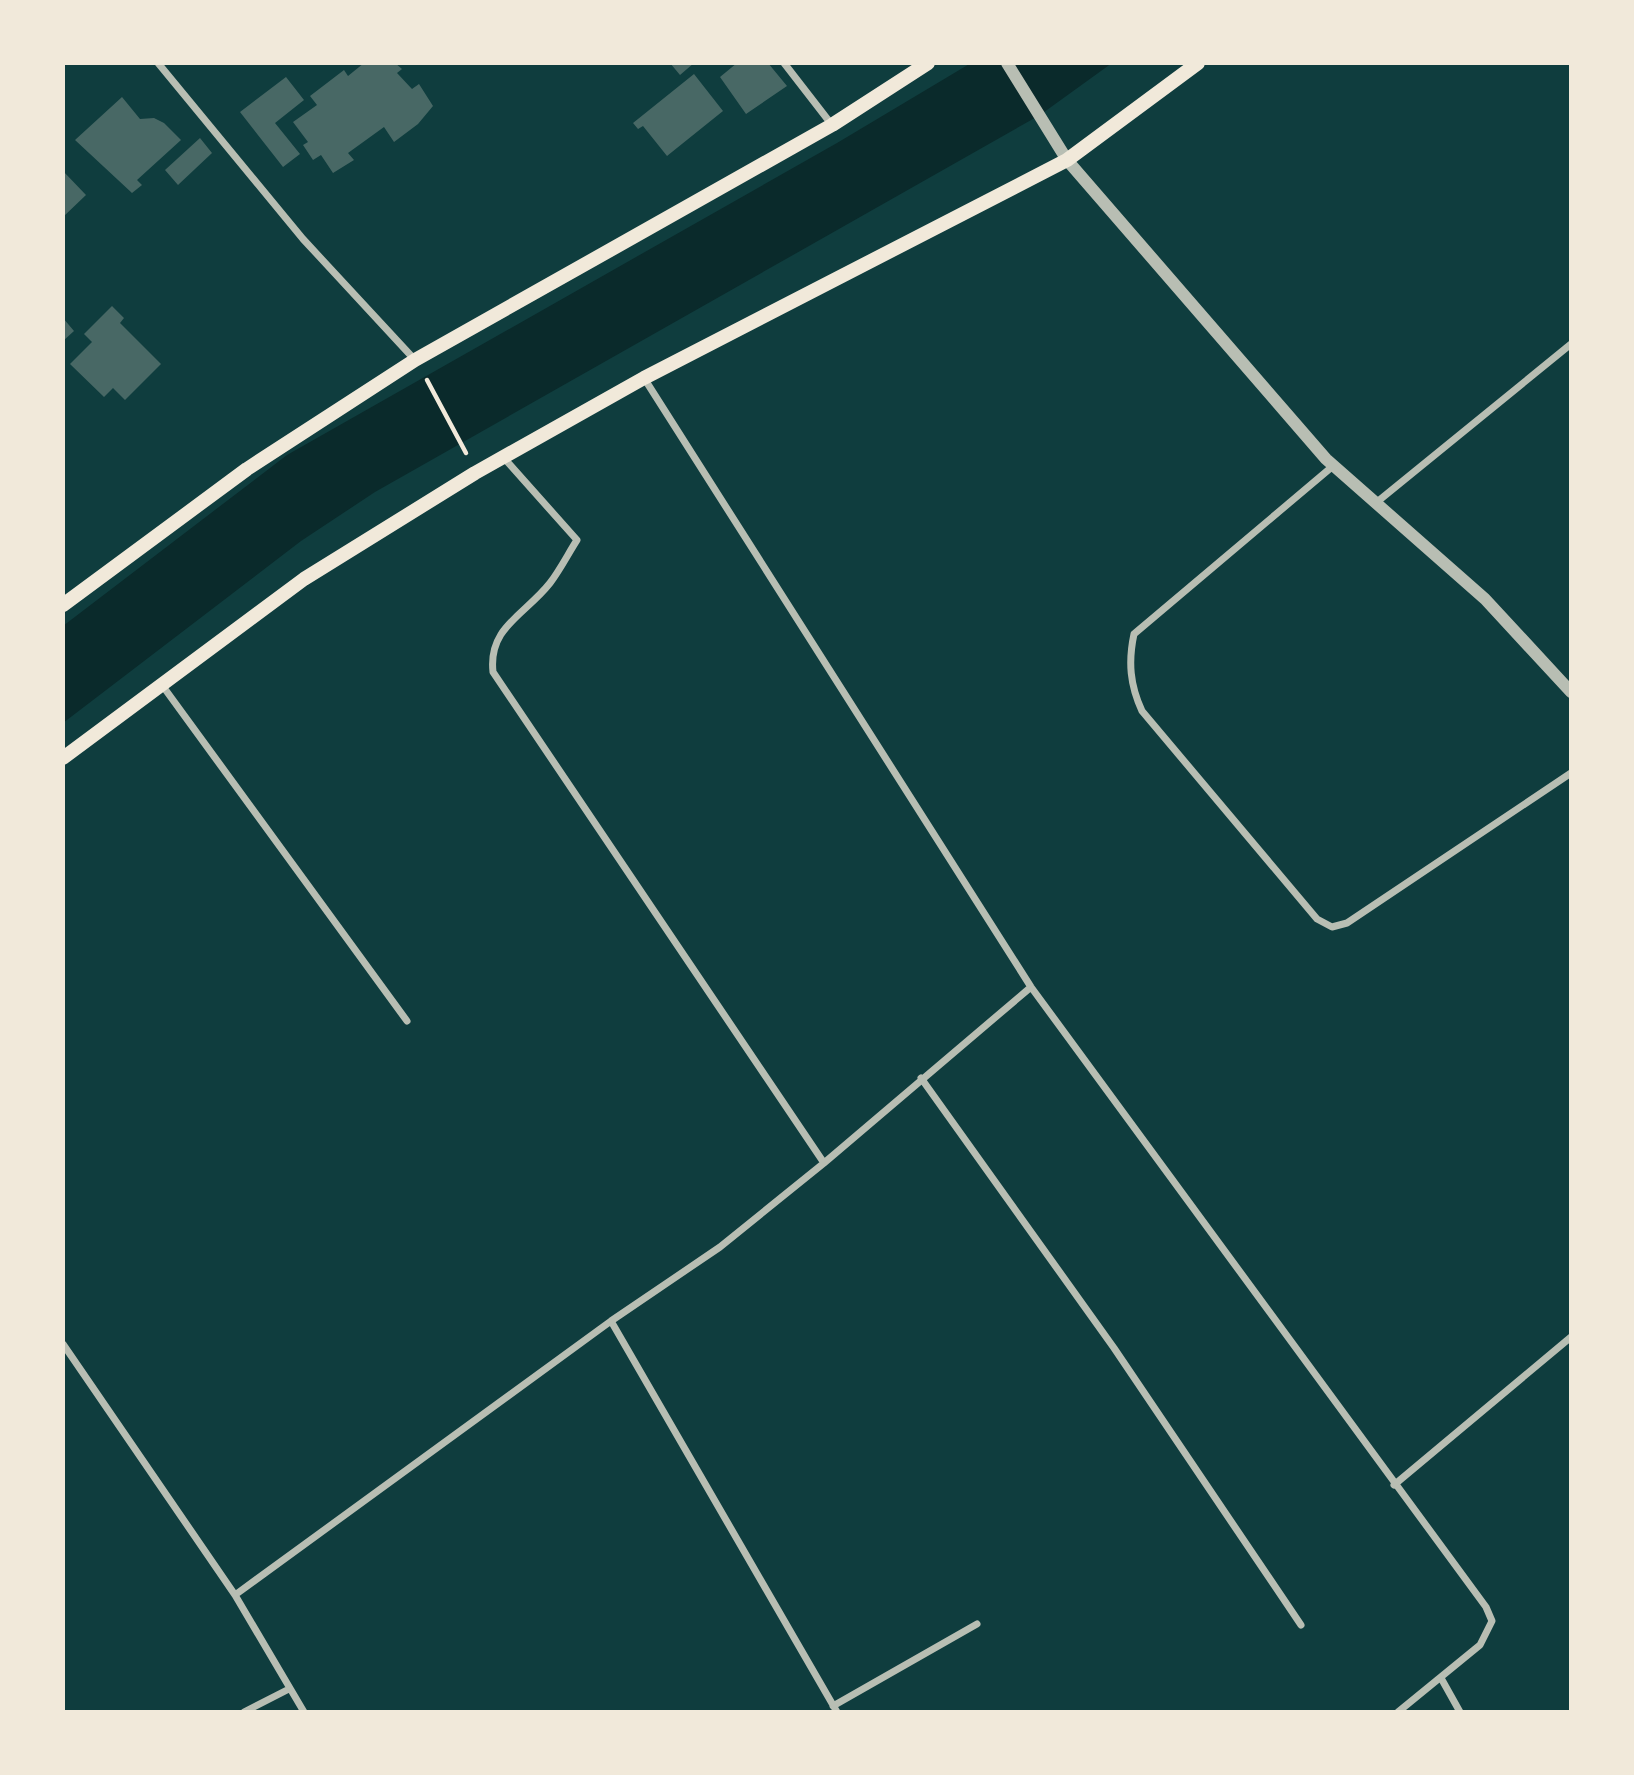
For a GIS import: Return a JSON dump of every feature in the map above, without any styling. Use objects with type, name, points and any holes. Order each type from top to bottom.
[{"type":"main road","points":[[63,605],[247,468],[415,360],[832,125],[928,63]]},
{"type":"main road","points":[[63,758],[304,579],[503,456],[644,378],[1067,160],[1198,63]]},
{"type":"street","points":[[158,63],[303,239],[415,360]]},
{"type":"street","points":[[784,63],[832,125]]},
{"type":"street","points":[[1007,63],[1067,160],[1333,466],[1485,599],[1571,692]]},
{"type":"street","points":[[1377,502],[1571,344]]},
{"type":"street","points":[[644,378],[1031,987],[1486,1607],[1492,1621],[1480,1645],[1398,1712]]},
{"type":"street","points":[[503,456],[577,540],[550,583],[498,637],[491,652],[493,672],[824,1163]]},
{"type":"street","points":[[1333,466],[1134,634],[1130,651],[1133,690],[1142,710],[1317,919],[1332,927],[1347,923],[1571,773]]},
{"type":"street","points":[[162,685],[407,1021]]},
{"type":"street","points":[[235,1595],[611,1321],[720,1247],[824,1163],[921,1077],[1031,987]]},
{"type":"street","points":[[921,1077],[1114,1348],[1301,1625]]},
{"type":"street","points":[[611,1321],[835,1709],[976,1624]]},
{"type":"street","points":[[1394,1485],[1571,1337]]},
{"type":"street","points":[[63,1345],[235,1595],[304,1712]]},
{"type":"street","points":[[1441,1678],[1460,1712]]},
{"type":"street","points":[[244,1712],[289,1689]]},
{"type":"path","points":[[424,374],[463,446]]},
{"type":"water","points":[[971,63],[1112,63],[1040,115],[375,492],[301,541],[63,723],[63,626],[287,455],[837,143]]},
{"type":"building","points":[[364,63],[395,63],[402,69],[397,73],[412,89],[419,84],[433,106],[418,124],[394,142],[384,127],[348,153],[354,160],[333,173],[321,155],[313,160],[303,145],[308,142],[293,122],[317,105],[310,96],[344,70],[348,76]]},
{"type":"building","points":[[670,63],[694,63],[680,75]]},
{"type":"building","points":[[737,63],[768,63],[787,86],[746,114],[720,77]]},
{"type":"building","points":[[694,74],[723,111],[667,156],[643,126],[638,129],[633,123]]},
{"type":"building","points":[[286,77],[304,100],[275,123],[300,154],[283,167],[240,112]]},
{"type":"building","points":[[122,97],[140,119],[154,118],[164,123],[181,140],[137,180],[142,185],[132,193],[75,140]]},
{"type":"building","points":[[200,138],[212,153],[178,185],[165,170]]},
{"type":"building","points":[[63,171],[86,195],[63,217]]},
{"type":"building","points":[[112,306],[124,318],[120,323],[161,364],[125,400],[113,388],[104,397],[70,364],[92,342],[84,334]]},
{"type":"building","points":[[63,318],[74,331],[63,341]]}]
